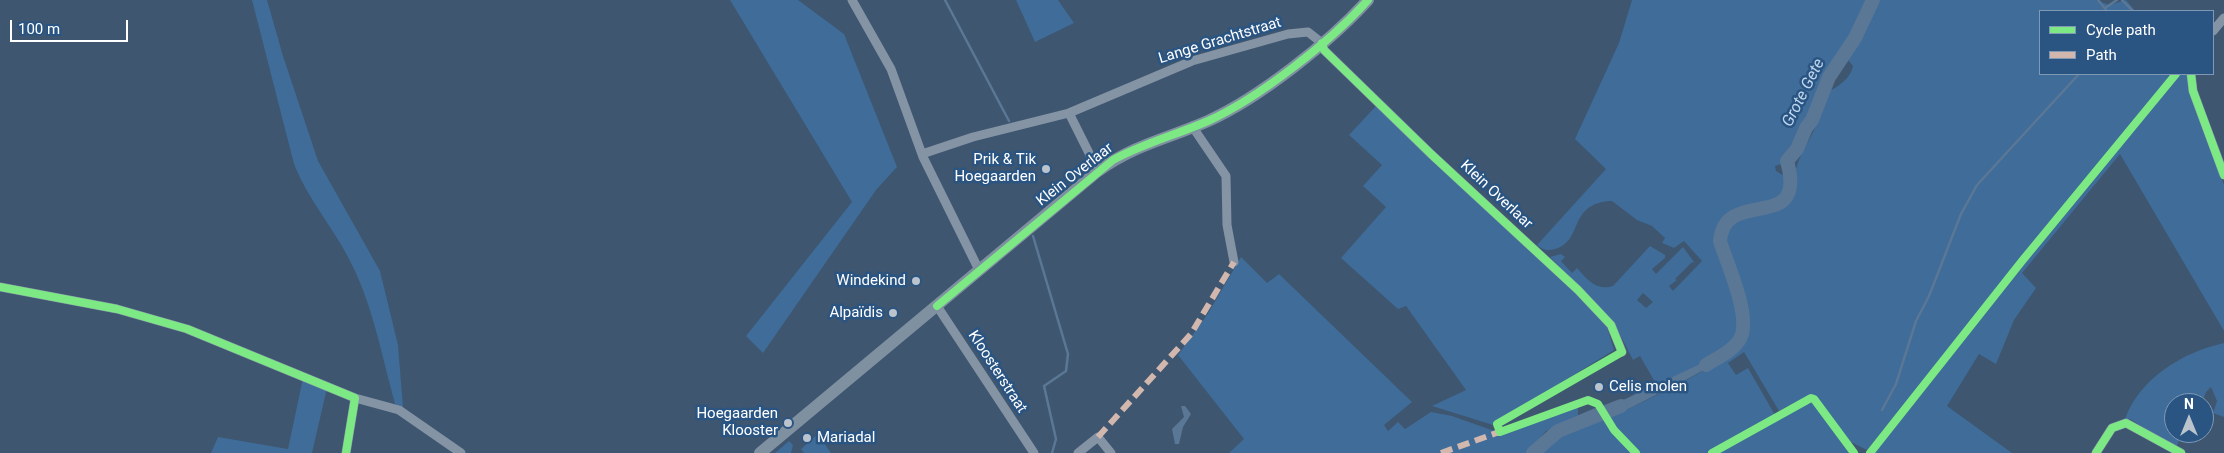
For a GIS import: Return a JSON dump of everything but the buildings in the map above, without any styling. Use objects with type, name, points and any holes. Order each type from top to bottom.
[{"type":"main road","name":"Klein Overlaar","points":[[760,453],[1098,171],[1147,142],[1192,126],[1233,108],[1279,77],[1322,43],[1368,0]]},
{"type":"street","points":[[852,0],[891,69],[922,154],[980,270]]},
{"type":"street","points":[[2214,30],[2224,18]]},
{"type":"street","name":"Lange Grachtstraat","points":[[922,154],[973,137],[1070,113],[1166,70],[1218,53],[1302,31],[1313,35],[1322,43]]},
{"type":"street","name":"Klein Overlaar","points":[[1322,43],[1324,50],[1431,154],[1578,290],[1611,325],[1622,352]]},
{"type":"street","points":[[2191,75],[2193,91],[2224,175]]},
{"type":"street","points":[[1070,113],[1098,171]]},
{"type":"street","points":[[1192,126],[1226,176],[1227,225],[1234,262]]},
{"type":"street","points":[[0,287],[117,309],[187,329],[355,398],[399,410],[436,438],[461,453]]},
{"type":"street","name":"Kloosterstraat","points":[[937,306],[1034,453]]},
{"type":"street","points":[[346,453],[355,398]]},
{"type":"street","points":[[2096,453],[2112,428],[2126,423],[2181,453]]},
{"type":"street","points":[[1078,453],[1098,437],[1111,453]]},
{"type":"shaded area","points":[[252,0],[267,0],[283,56],[318,161],[380,271],[398,345],[403,407],[395,404],[373,319],[355,271],[307,191],[294,164]]},
{"type":"shaded area","points":[[730,0],[798,0],[844,34],[897,167],[876,190],[763,353],[746,336],[852,202]]},
{"type":"shaded area","points":[[1016,0],[1058,0],[1074,23],[1035,42]]},
{"type":"shaded area","points":[[1632,0],[1868,0],[1850,41],[1822,80],[1810,117],[1803,127],[1796,144],[1781,164],[1775,166],[1776,171],[1786,177],[1783,194],[1777,202],[1737,210],[1721,222],[1717,235],[1719,252],[1737,307],[1740,324],[1736,339],[1728,348],[1702,365],[1626,399],[1655,382],[1640,356],[1633,360],[1614,323],[1550,257],[1561,254],[1565,257],[1561,261],[1572,273],[1577,268],[1597,286],[1607,287],[1613,286],[1650,246],[1665,255],[1665,258],[1652,269],[1656,274],[1683,247],[1694,262],[1669,286],[1673,291],[1702,261],[1684,241],[1674,248],[1662,243],[1665,238],[1652,226],[1637,220],[1612,201],[1599,203],[1586,210],[1571,237],[1562,246],[1548,250],[1537,245],[1606,169],[1575,139],[1619,43]],"holes":[[[1643,293],[1653,302],[1646,308],[1637,300]]]},
{"type":"shaded area","points":[[1878,0],[2096,0],[2109,5],[2126,0],[2134,10],[2039,10],[2039,75],[2174,75],[2122,135],[2008,276],[2012,279],[2177,75],[2187,75],[2189,89],[2224,185],[2224,331],[2120,154],[2022,273],[2036,288],[2014,320],[1996,364],[1979,354],[1947,406],[2012,453],[1872,453],[1919,397],[1913,394],[1867,450],[1851,442],[1812,394],[1779,411],[1744,352],[1728,363],[1736,375],[1748,368],[1775,415],[1708,453],[1640,453],[1617,430],[1606,414],[1615,411],[1620,413],[1666,390],[1697,374],[1740,346],[1747,315],[1722,238],[1726,227],[1732,220],[1740,216],[1775,212],[1782,208],[1789,200],[1798,163],[1815,129],[1826,93],[1839,86],[1849,75],[1853,66],[1848,60]]},
{"type":"shaded area","points":[[1376,106],[1587,304],[1607,327],[1614,350],[1493,425],[1432,406],[1466,390],[1406,306],[1398,309],[1341,258],[1386,207],[1363,186],[1382,165],[1349,135]]},
{"type":"shaded area","points":[[1241,257],[1267,283],[1279,274],[1412,402],[1384,425],[1388,431],[1398,422],[1405,429],[1431,412],[1452,416],[1500,433],[1578,404],[1578,416],[1546,431],[1526,453],[1229,453],[1244,439],[1178,355],[1207,315]]},
{"type":"shaded area","points":[[2224,343],[2224,417],[2214,413],[2217,401],[2211,387],[2206,393],[2164,393],[2164,440],[2130,419],[2125,419],[2132,404],[2152,379],[2179,360],[2209,347]]},
{"type":"shaded area","points":[[1718,354],[1724,359],[1620,413],[1615,411],[1606,414],[1604,409]]},
{"type":"shaded area","points":[[303,378],[327,388],[312,453],[211,453],[218,437],[288,449]]},
{"type":"shaded area","points":[[1812,401],[1850,453],[1716,453],[1809,402]]},
{"type":"shaded area","points":[[1181,406],[1185,406],[1191,414],[1183,427],[1179,444],[1175,444],[1172,429],[1184,417]]},
{"type":"shaded area","points":[[1595,408],[1601,410],[1604,416],[1565,432],[1563,422]]},
{"type":"shaded area","points":[[1604,416],[1611,429],[1634,453],[1537,453],[1565,432]]},
{"type":"shaded area","points":[[818,434],[831,453],[804,453],[801,449]]},
{"type":"shaded area","points":[[789,441],[793,445],[791,453],[775,453]]},
{"type":"shaded area","points":[[2168,443],[2178,443],[2176,448]]},
{"type":"waterway","name":"Klein Overlaar","points":[[945,0],[1009,121]]},
{"type":"waterway","name":"Grote Gete","points":[[1706,365],[1733,347],[1740,339],[1743,329],[1741,304],[1720,241],[1725,225],[1736,215],[1776,205],[1786,197],[1790,184],[1787,161],[1797,149],[1806,128],[1812,120],[1829,77],[1855,38],[1873,0]]},
{"type":"waterway","points":[[2098,0],[2106,10]]},
{"type":"waterway","points":[[2105,8],[2117,0]]},
{"type":"waterway","points":[[2122,0],[2132,10]]},
{"type":"waterway","points":[[1882,410],[1896,384],[1916,321],[1929,296],[1961,214],[1977,185],[2078,75]]},
{"type":"waterway","name":"Klein Overlaar","points":[[1033,236],[1068,354],[1066,371],[1044,386],[1056,439],[1052,453]]},
{"type":"waterway","name":"Grote Gete","points":[[1533,453],[1558,431],[1621,406]]},
{"type":"marked path","points":[[1098,437],[1191,334],[1234,262]]},
{"type":"marked path","points":[[1441,453],[1502,431]]},
{"type":"cycle path","points":[[937,306],[1113,160],[1208,121],[1249,98],[1271,84],[1314,51],[1368,0]]},
{"type":"cycle path","points":[[1322,43],[1324,50],[1431,154],[1578,290],[1611,325],[1622,352],[1497,424],[1500,432],[1588,400],[1598,404],[1614,430],[1636,453]]},
{"type":"cycle path","points":[[1870,453],[2022,261],[2175,75]]},
{"type":"cycle path","points":[[2191,75],[2193,91],[2224,175]]},
{"type":"cycle path","points":[[0,287],[117,309],[187,329],[355,398],[346,453]]},
{"type":"cycle path","points":[[1712,453],[1811,398],[1814,399],[1854,453]]},
{"type":"cycle path","points":[[2096,453],[2112,428],[2126,423],[2181,453]]},
{"type":"place","name":"Prik & Tik Hoegaarden","points":[[1046,169]]},
{"type":"place","name":"Windekind","points":[[916,281]]},
{"type":"place","name":"Alpaïdis","points":[[893,313]]},
{"type":"place","name":"Celis molen","points":[[1599,387]]},
{"type":"place","name":"Hoegaarden Klooster","points":[[788,423]]},
{"type":"place","name":"Mariadal","points":[[807,438]]}]
